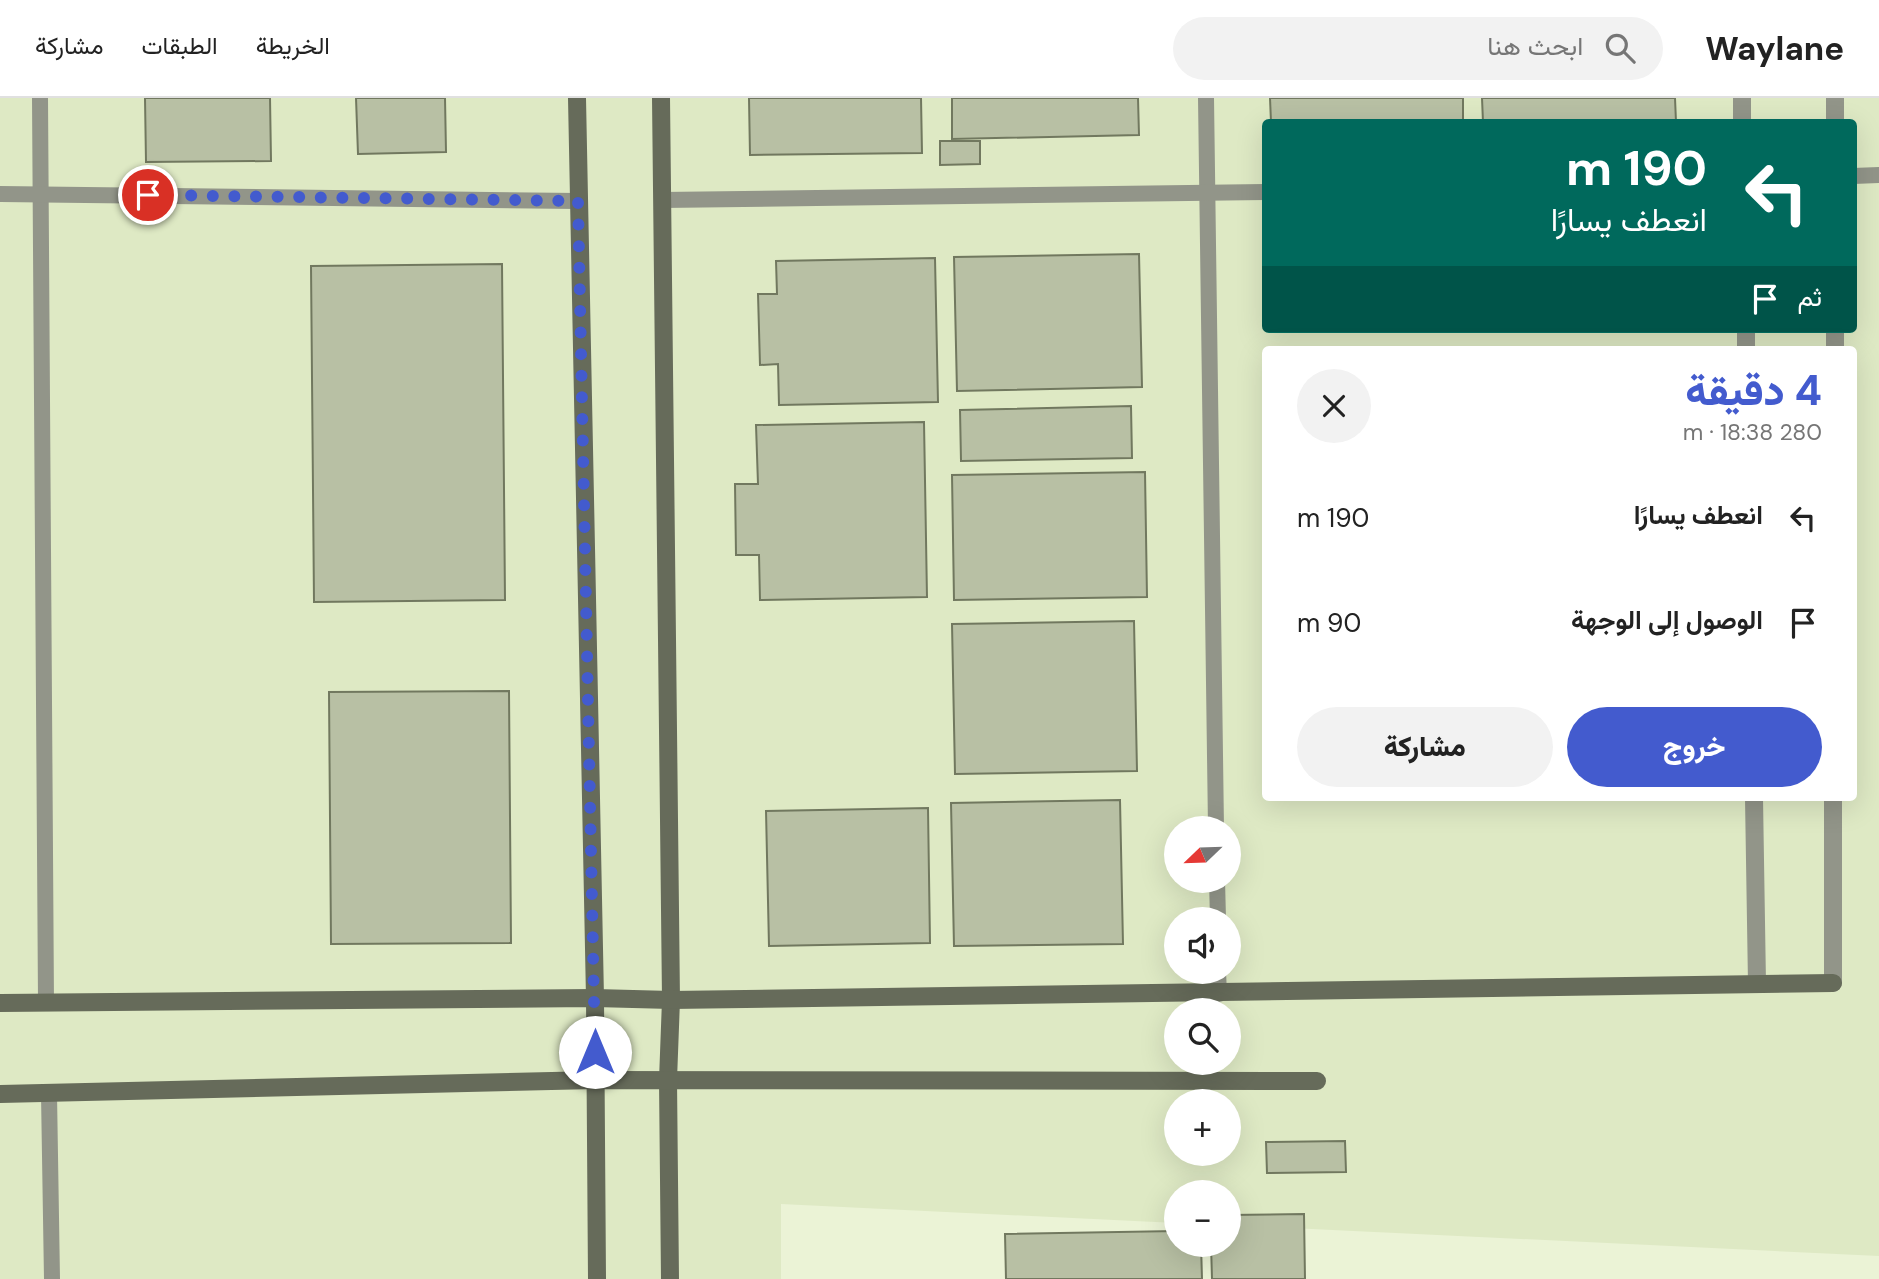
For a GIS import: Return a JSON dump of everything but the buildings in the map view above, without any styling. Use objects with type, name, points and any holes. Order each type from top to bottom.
[{"type":"street","points":[[577,98],[595,998],[597,1279]]},
{"type":"street","points":[[661,98],[671,1000],[668,1080],[670,1279]]},
{"type":"street","points":[[1742,98],[1742,119]]},
{"type":"street","points":[[1835,98],[1835,119]]},
{"type":"street","points":[[1754,801],[1757,984]]},
{"type":"street","points":[[0,1003],[595,998],[671,1000],[1833,983],[1833,801]]},
{"type":"street","points":[[0,1094],[594,1080],[1317,1081]]},
{"type":"lane","points":[[40,98],[46,1002]]},
{"type":"lane","points":[[1206,98],[1216,816]]},
{"type":"lane","points":[[1857,176],[1879,175]]},
{"type":"lane","points":[[662,200],[1262,192]]},
{"type":"lane","points":[[0,194],[578,201]]},
{"type":"lane","points":[[1219,984],[1219,994]]},
{"type":"lane","points":[[49,1094],[52,1279]]},
{"type":"shaded area","points":[[0,98],[1879,98],[1879,1256],[1241,1226],[1241,1180],[1164,1180],[1164,1222],[781,1204],[781,1279],[0,1279]]},
{"type":"route","points":[[148,195],[578,201],[595,1052]]}]
